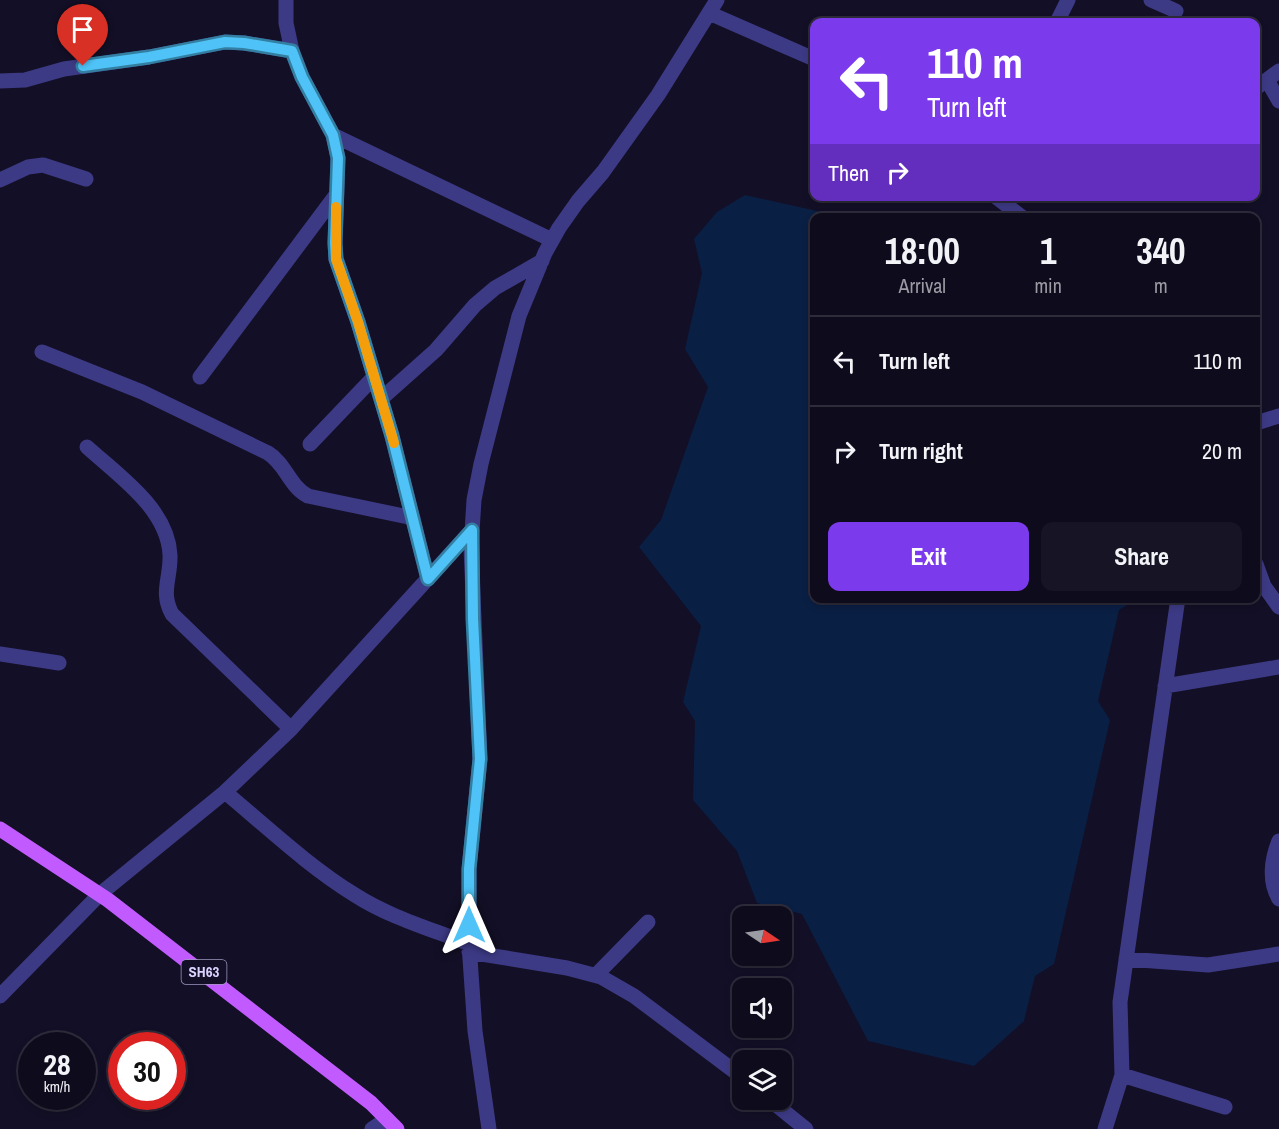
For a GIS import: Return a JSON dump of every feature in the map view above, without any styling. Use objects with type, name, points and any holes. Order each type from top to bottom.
[{"type":"main road","name":"SH63","points":[[0,830],[100,894],[272,1025],[371,1103],[392,1124]]},
{"type":"street","points":[[286,0],[286,22],[292,51],[302,77],[333,135],[338,158],[336,259],[381,399],[428,579]]},
{"type":"street","points":[[1059,18],[1068,0]]},
{"type":"street","points":[[1151,0],[1176,11]]},
{"type":"street","points":[[489,1129],[475,1031],[469,947],[469,869],[480,759],[473,619],[472,530],[481,464],[516,327],[531,283],[552,240],[578,201],[603,172],[658,95],[713,6],[810,57]]},
{"type":"street","points":[[0,81],[25,80],[64,69],[149,57],[225,42],[292,51]]},
{"type":"street","points":[[1267,80],[1279,101]]},
{"type":"street","points":[[333,135],[552,240]]},
{"type":"street","points":[[0,180],[28,167],[43,165],[86,179]]},
{"type":"street","points":[[200,377],[336,194]]},
{"type":"street","points":[[1001,201],[1017,213]]},
{"type":"street","points":[[381,399],[436,350],[475,305],[495,288],[542,261]]},
{"type":"street","points":[[42,352],[142,392],[268,453],[285,468],[299,492],[308,496],[413,518]]},
{"type":"street","points":[[310,444],[374,377]]},
{"type":"street","points":[[1260,422],[1279,416]]},
{"type":"street","points":[[87,447],[134,490],[157,517],[166,536],[170,555],[165,590],[166,604],[172,614],[291,729]]},
{"type":"street","points":[[0,996],[100,894],[225,792],[291,729],[472,530]]},
{"type":"street","points":[[1260,575],[1264,586],[1279,607]]},
{"type":"street","points":[[1105,1129],[1122,1075],[1120,1002],[1177,603]]},
{"type":"street","points":[[0,654],[59,663]]},
{"type":"street","points":[[1165,686],[1279,667]]},
{"type":"street","points":[[225,792],[325,875],[356,897],[469,947],[596,975],[634,996],[732,1070]]},
{"type":"street","points":[[1279,841],[1273,862],[1272,880],[1279,900]]},
{"type":"street","points":[[596,975],[648,922]]},
{"type":"street","points":[[1126,959],[1208,965],[1279,954]]},
{"type":"street","points":[[1122,1075],[1225,1107]]},
{"type":"street","points":[[783,1110],[806,1129]]},
{"type":"street","points":[[372,1129],[392,1124]]},
{"type":"water","points":[[745,195],[826,213],[810,213],[810,603],[1130,603],[1119,610],[1098,701],[1110,720],[1054,964],[1035,976],[1024,1021],[974,1066],[868,1041],[802,914],[792,912],[792,906],[769,906],[757,903],[737,851],[693,800],[695,721],[683,702],[701,626],[639,547],[661,520],[708,387],[685,349],[702,273],[694,239],[717,212]]},
{"type":"slow traffic","points":[[336,207],[336,259],[358,322],[394,443]]},
{"type":"route","points":[[83,66],[149,57],[225,42],[292,51],[302,77],[333,135],[338,158],[336,259],[358,322],[392,436],[428,579],[472,530],[473,619],[480,759],[469,869],[469,925]]}]
